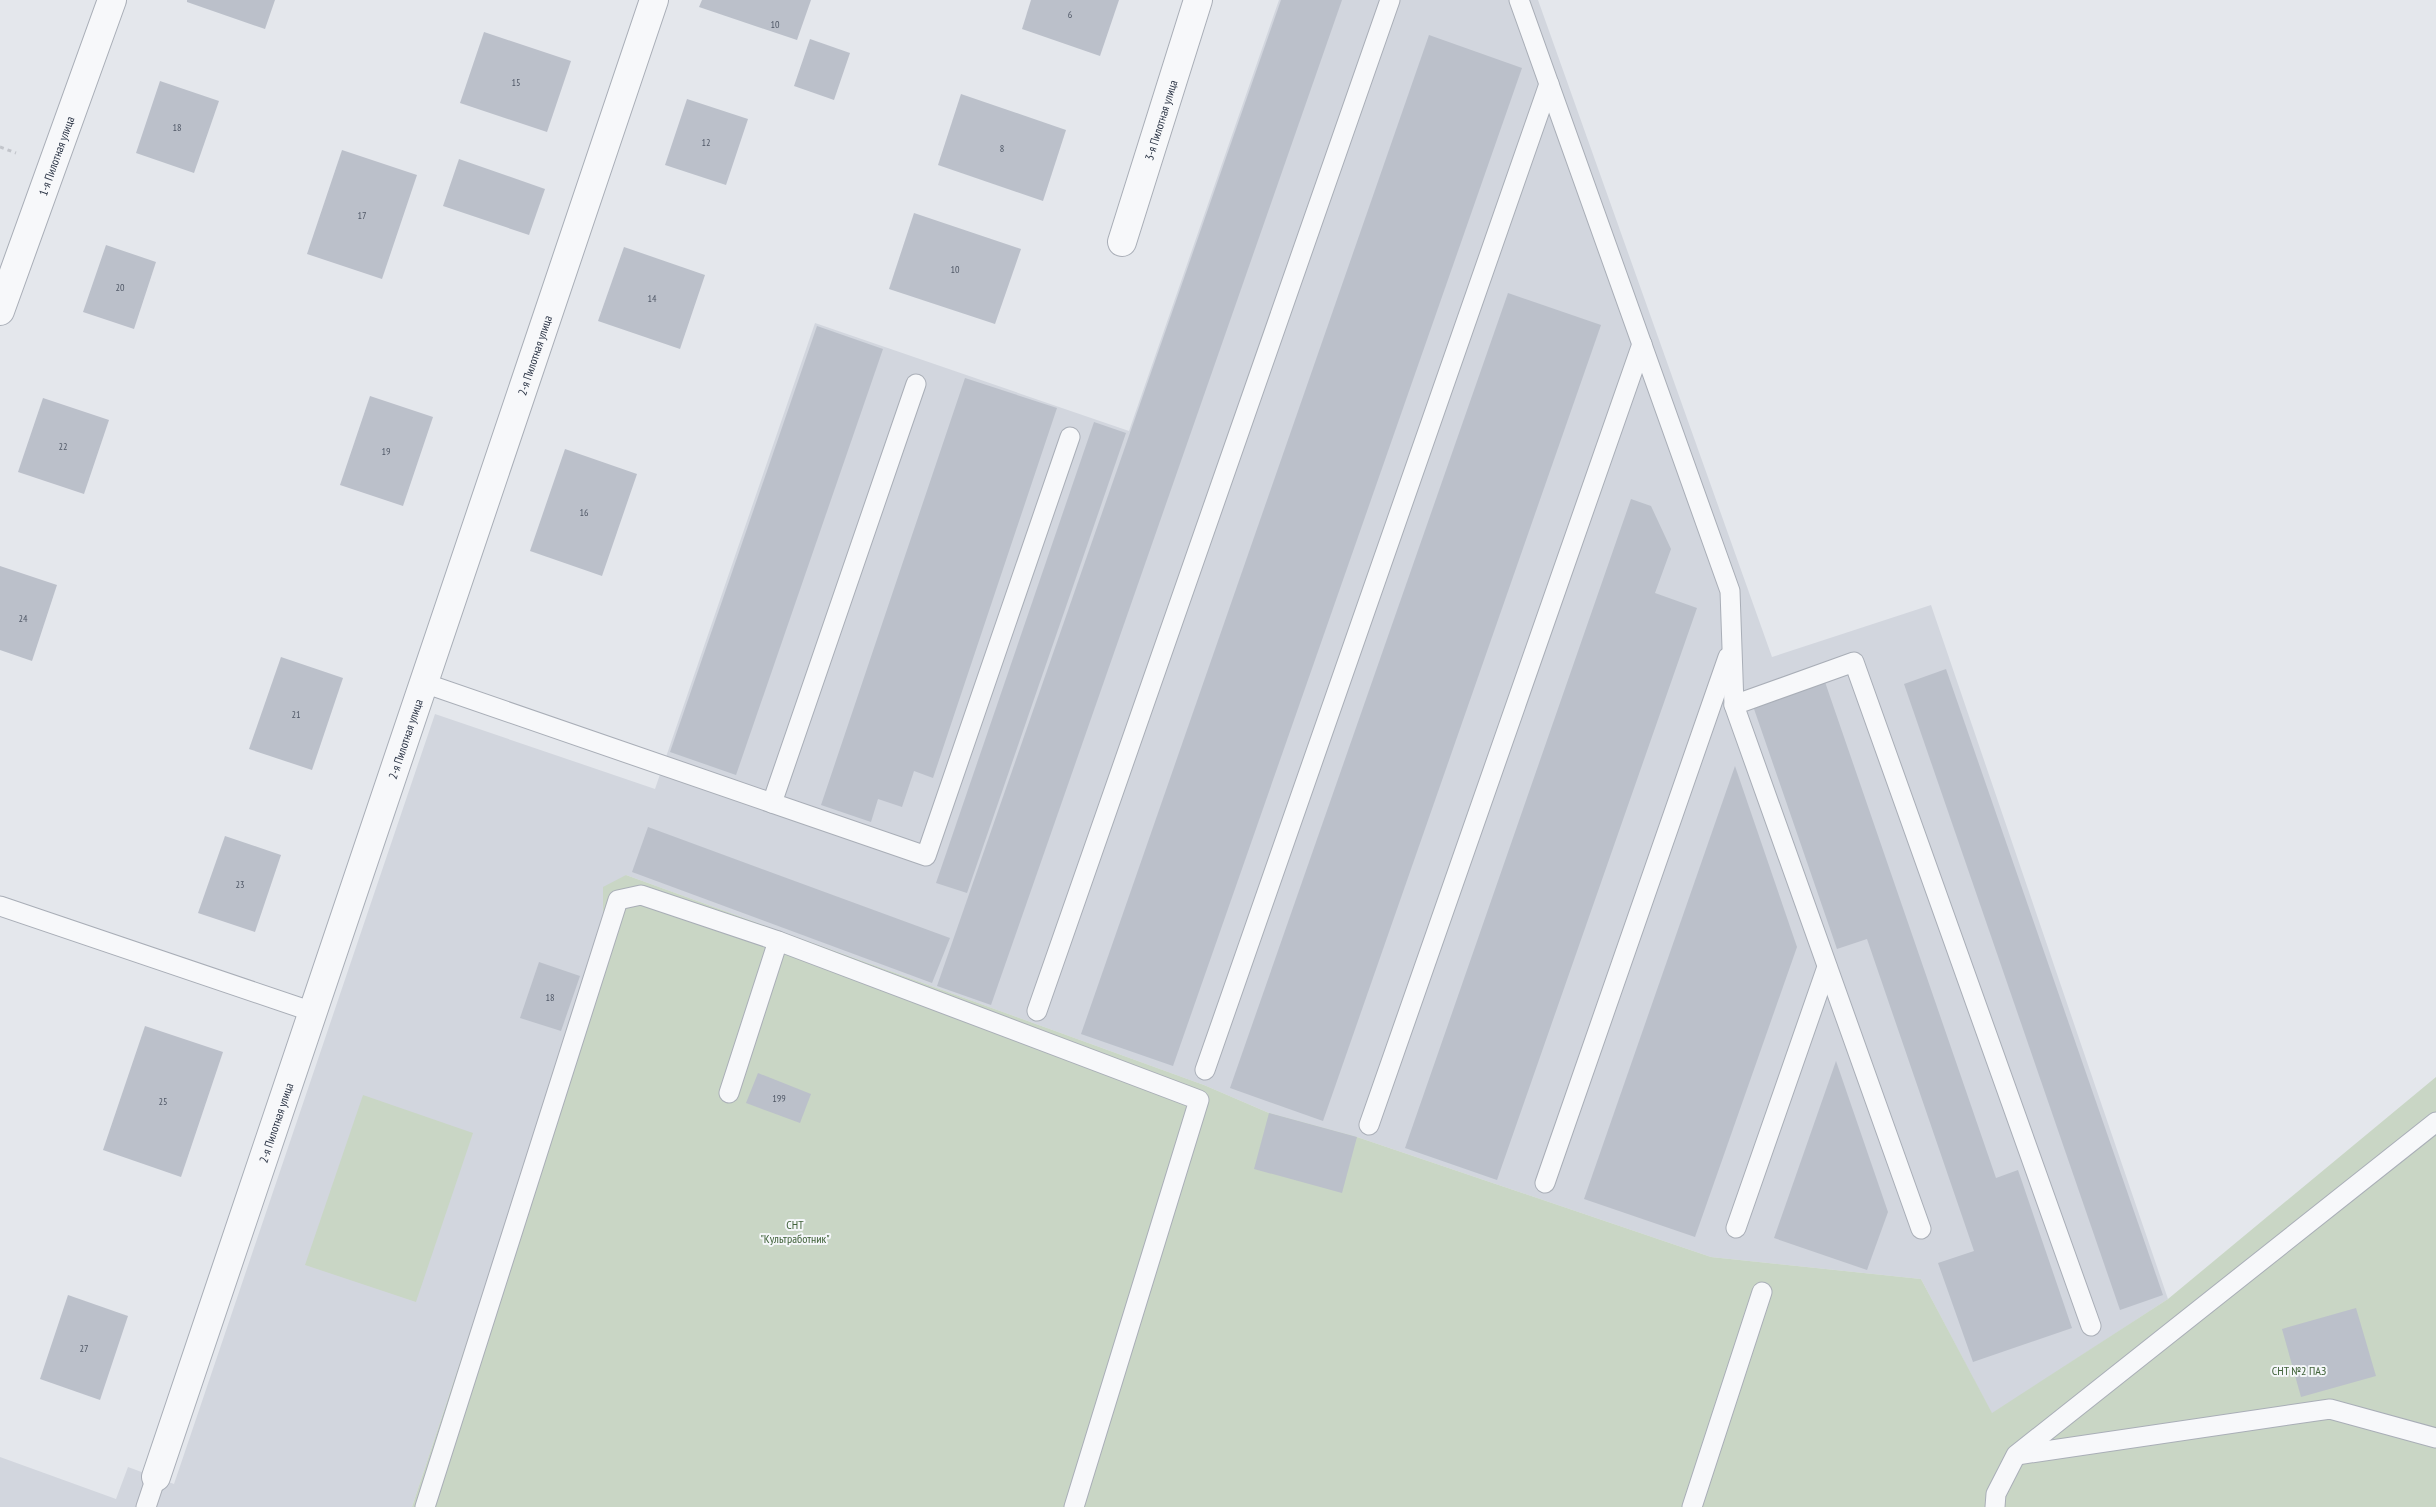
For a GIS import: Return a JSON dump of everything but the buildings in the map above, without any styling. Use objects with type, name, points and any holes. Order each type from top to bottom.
[{"type":"street","name":"1-я Пилотная улица","points":[[0,311],[112,0]]},
{"type":"street","name":"2-я Пилотная улица","points":[[156,1477],[654,0]]},
{"type":"street","name":"3-я Пилотная улица","points":[[1122,242],[1198,0]]},
{"type":"lane","points":[[1037,1011],[1390,0]]},
{"type":"lane","points":[[1519,0],[1730,591],[1734,705],[1921,1229]]},
{"type":"lane","points":[[1205,1070],[1549,84]]},
{"type":"lane","points":[[1369,1125],[1642,344]]},
{"type":"lane","points":[[772,803],[916,384]]},
{"type":"lane","points":[[424,683],[926,856],[1070,437]]},
{"type":"lane","points":[[1545,1182],[1732,647]]},
{"type":"lane","points":[[1734,705],[1854,662],[2091,1326]]},
{"type":"lane","points":[[425,1507],[618,900],[641,895],[778,941],[1199,1100],[1074,1507]]},
{"type":"lane","points":[[0,906],[313,1012]]},
{"type":"lane","points":[[729,1093],[778,941]]},
{"type":"lane","points":[[1736,1228],[1827,967]]},
{"type":"lane","points":[[1995,1507],[1996,1494],[2016,1455],[2436,1122]]},
{"type":"lane","points":[[1692,1507],[1762,1292]]},
{"type":"lane","points":[[2016,1455],[2330,1409],[2436,1438]]},
{"type":"lane","points":[[146,1507],[156,1477]]},
{"type":"shaded area","points":[[1279,0],[1538,0],[1772,657],[1931,605],[2168,1299],[1992,1414],[1921,1279],[1711,1257],[1357,1137],[1269,1113],[1204,1085],[626,875],[603,931],[412,1507],[0,1507],[0,1457],[116,1499],[128,1467],[174,1484],[435,714],[655,789],[815,323],[1129,431]]},
{"type":"green space","name":"СНТ \"Культработник\"","points":[[626,875],[1204,1085],[1269,1113],[1357,1137],[1711,1257],[1921,1279],[1992,1413],[2168,1299],[2436,1077],[2436,1507],[412,1507],[603,931],[603,887]]},
{"type":"green space","points":[[363,1095],[473,1133],[416,1302],[305,1265]]},
{"type":"park label","name":"СНТ №2 ПАЗ","points":[[2299,1370]]}]
